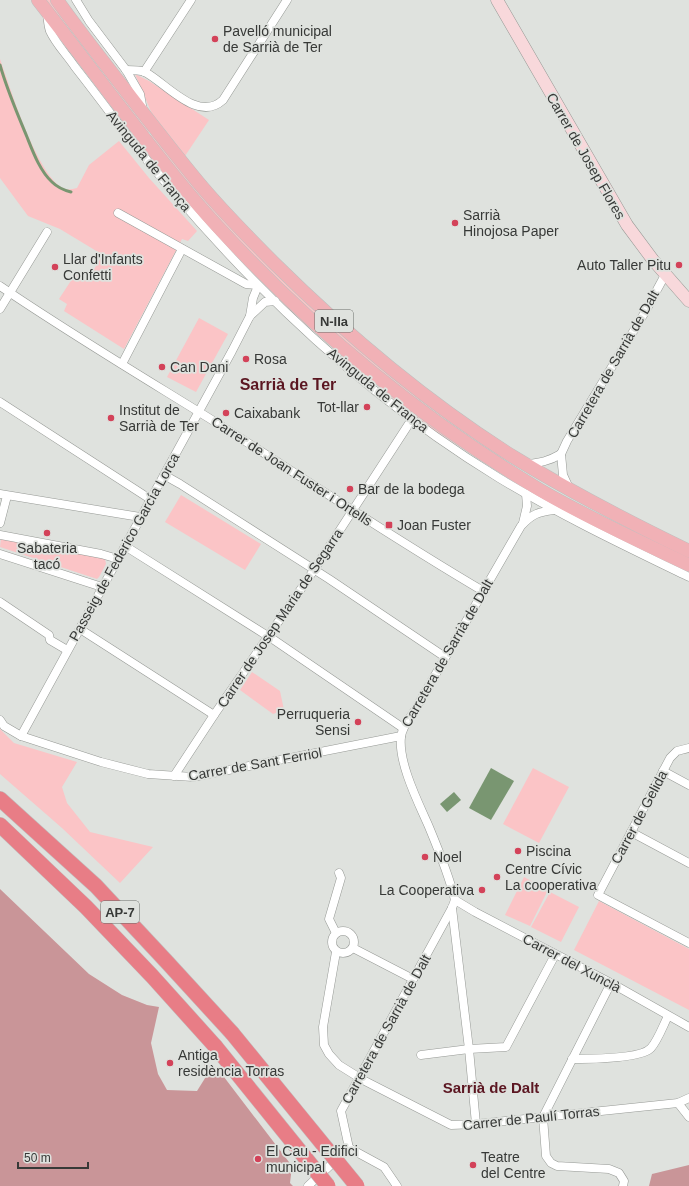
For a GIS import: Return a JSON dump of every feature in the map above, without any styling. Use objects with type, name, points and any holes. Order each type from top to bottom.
[{"type":"highway","name":"AP-7","points":[[0,799],[96,886],[166,960],[232,1033],[357,1186]]},
{"type":"highway","name":"AP-7","points":[[0,825],[86,907],[152,976],[215,1046],[328,1186]]},
{"type":"main road","name":"Avinguda de França","points":[[38,0],[167,168],[217,226],[270,281],[315,324],[392,388],[430,417],[540,490],[689,566]]},
{"type":"main road","name":"Avinguda de França","points":[[59,2],[199,184],[247,236],[306,295],[338,324],[386,365],[440,406],[525,464],[569,490],[689,550]]},
{"type":"street","points":[[76,0],[89,21],[126,70],[140,94],[143,113]]},
{"type":"street","points":[[144,72],[191,0]]},
{"type":"street","points":[[126,70],[144,72],[180,97],[197,106],[205,108],[218,105],[231,88],[287,0]]},
{"type":"street","name":"Carrer de Josep Flores","points":[[498,1],[627,225],[665,275],[689,301]]},
{"type":"street","points":[[59,2],[89,21]]},
{"type":"street","name":"Avinguda de França","points":[[46,11],[50,30],[61,48],[166,184],[232,259],[275,301],[357,375],[412,419],[488,471],[554,510],[603,536],[689,577]]},
{"type":"street","points":[[118,214],[246,284],[258,285]]},
{"type":"street","points":[[0,309],[47,232]]},
{"type":"street","points":[[122,364],[182,249]]},
{"type":"street","name":"Carretera de Sarrià de Dalt","points":[[561,454],[567,441],[665,275]]},
{"type":"street","name":"Passeig de Federico García Lorca","points":[[250,316],[252,298],[258,285]]},
{"type":"street","name":"Carrer de Joan Fuster i Ortells","points":[[0,286],[353,511],[456,576],[483,591]]},
{"type":"street","name":"Passeig de Federico García Lorca","points":[[21,736],[250,316],[265,302],[275,301]]},
{"type":"street","points":[[0,402],[150,499]]},
{"type":"street","name":"Carrer de Josep Maria de Segarra","points":[[174,776],[314,570],[412,419]]},
{"type":"street","points":[[525,464],[540,464],[550,461],[561,454],[563,475],[569,490]]},
{"type":"street","points":[[164,475],[314,570],[446,657]]},
{"type":"street","name":"Carretera de Sarrià de Dalt","points":[[521,526],[527,506],[526,494]]},
{"type":"street","points":[[0,523],[3,495],[140,517]]},
{"type":"street","name":"Carretera de Sarrià de Dalt","points":[[349,1148],[341,1111],[455,900],[442,856],[422,811],[403,760],[401,736],[403,728],[446,657],[521,526],[528,517],[539,512],[554,510]]},
{"type":"street","points":[[0,535],[118,558]]},
{"type":"street","points":[[125,546],[268,637],[403,728]]},
{"type":"street","points":[[0,554],[102,587]]},
{"type":"street","points":[[0,602],[49,635],[50,640],[67,650]]},
{"type":"street","points":[[80,629],[214,716]]},
{"type":"street","name":"Carrer de Sant Ferriol","points":[[0,720],[4,726],[21,736],[139,772],[152,775],[193,777],[401,736]]},
{"type":"street","name":"Carrer de Gelida","points":[[689,748],[677,751],[673,754],[630,832],[598,895],[689,943]]},
{"type":"street","points":[[663,771],[689,785]]},
{"type":"street","points":[[630,832],[689,863]]},
{"type":"street","points":[[336,933],[329,919],[341,878],[339,873]]},
{"type":"street","name":"Carrer del Xunclà","points":[[455,900],[555,955],[611,983],[689,1027]]},
{"type":"street","points":[[452,908],[469,1049],[476,1124]]},
{"type":"street","points":[[343,931],[350,934],[354,940],[353,948],[342,954],[336,952],[332,946],[332,939],[336,933],[343,931]]},
{"type":"street","points":[[353,948],[413,979]]},
{"type":"street","name":"Carrer de Paulí Torras","points":[[336,952],[323,1027],[324,1045],[329,1054],[339,1065],[359,1076],[363,1080],[451,1125],[476,1124],[678,1103],[689,1098]]},
{"type":"street","points":[[421,1055],[469,1049],[506,1047],[555,955]]},
{"type":"street","points":[[611,983],[543,1117],[546,1156],[551,1163],[557,1166],[609,1169],[619,1173],[624,1181],[623,1186]]},
{"type":"street","points":[[572,1059],[599,1060],[642,1053],[650,1049],[668,1016]]},
{"type":"street","points":[[678,1103],[689,1117]]},
{"type":"street","points":[[308,1186],[349,1148],[384,1167],[397,1186]]},
{"type":"shaded area","points":[[51,0],[150,131],[146,134],[45,1]]},
{"type":"shaded area","points":[[0,59],[26,131],[35,151],[55,182],[65,189],[77,188],[89,165],[119,141],[149,178],[197,231],[188,241],[182,239],[124,349],[64,311],[67,304],[59,299],[76,273],[87,280],[103,255],[60,229],[28,216],[0,178]]},
{"type":"shaded area","points":[[135,74],[149,81],[209,120],[185,156],[152,114]]},
{"type":"shaded area","points":[[153,134],[247,244],[277,275],[326,320],[506,457],[503,461],[433,414],[335,334],[243,247],[148,138]]},
{"type":"shaded area","points":[[141,144],[269,287],[497,468],[495,470],[431,428],[391,397],[292,313],[244,266],[169,182],[140,145]]},
{"type":"shaded area","points":[[199,318],[228,334],[196,392],[167,377]]},
{"type":"shaded area","points":[[181,495],[261,544],[245,570],[165,522]]},
{"type":"shaded area","points":[[1,538],[105,559],[106,564],[97,579],[0,547]]},
{"type":"shaded area","points":[[252,672],[280,691],[284,710],[273,714],[240,690]]},
{"type":"shaded area","points":[[0,729],[14,743],[77,762],[62,787],[67,803],[90,832],[153,847],[120,883],[62,828],[0,774]]},
{"type":"shaded area","points":[[491,768],[514,781],[491,820],[469,808]]},
{"type":"shaded area","points":[[533,768],[569,787],[539,843],[503,824]]},
{"type":"shaded area","points":[[454,792],[461,800],[447,812],[440,804]]},
{"type":"shaded area","points":[[524,877],[548,890],[530,926],[505,915]]},
{"type":"shaded area","points":[[0,889],[89,974],[122,995],[147,1005],[159,1007],[151,1043],[158,1074],[167,1090],[197,1091],[207,1075],[202,1057],[224,1077],[292,1166],[290,1183],[293,1186],[0,1186]]},
{"type":"shaded area","points":[[550,892],[579,907],[561,942],[531,927]]},
{"type":"shaded area","points":[[599,901],[689,949],[689,1010],[574,950]]},
{"type":"shaded area","points":[[689,1165],[689,1186],[649,1186],[652,1174]]},
{"type":"waterway","points":[[0,65],[12,101],[40,167],[54,184],[71,192]]},
{"type":"place","name":"Pavelló municipal de Sarrià de Ter","points":[[215,39]]},
{"type":"place","name":"Sarrià Hinojosa Paper","points":[[455,223]]},
{"type":"place","name":"Auto Taller Pitu","points":[[679,265]]},
{"type":"place","name":"Llar d'Infants Confetti","points":[[55,267]]},
{"type":"place","name":"Rosa","points":[[246,359]]},
{"type":"place","name":"Can Dani","points":[[162,367]]},
{"type":"place","name":"Tot-llar","points":[[367,407]]},
{"type":"place","name":"Caixabank","points":[[226,413]]},
{"type":"place","name":"Institut de Sarrià de Ter","points":[[111,418]]},
{"type":"place","name":"Bar de la bodega","points":[[350,489]]},
{"type":"place","name":"Joan Fuster","points":[[389,525]]},
{"type":"place","name":"Sabateria tacó","points":[[47,533]]},
{"type":"place","name":"Perruqueria Sensi","points":[[358,722]]},
{"type":"place","name":"Piscina","points":[[518,851]]},
{"type":"place","name":"Noel","points":[[425,857]]},
{"type":"place","name":"Centre Cívic La cooperativa","points":[[497,877]]},
{"type":"place","name":"La Cooperativa","points":[[482,890]]},
{"type":"place","name":"Antiga residència Torras","points":[[170,1063]]},
{"type":"place","name":"El Cau - Edifici municipal","points":[[258,1159]]},
{"type":"place","name":"Teatre del Centre","points":[[473,1165]]},
{"type":"district","name":"Sarrià de Ter","points":[[288,384]]},
{"type":"district","name":"Sarrià de Dalt","points":[[491,1087]]}]
